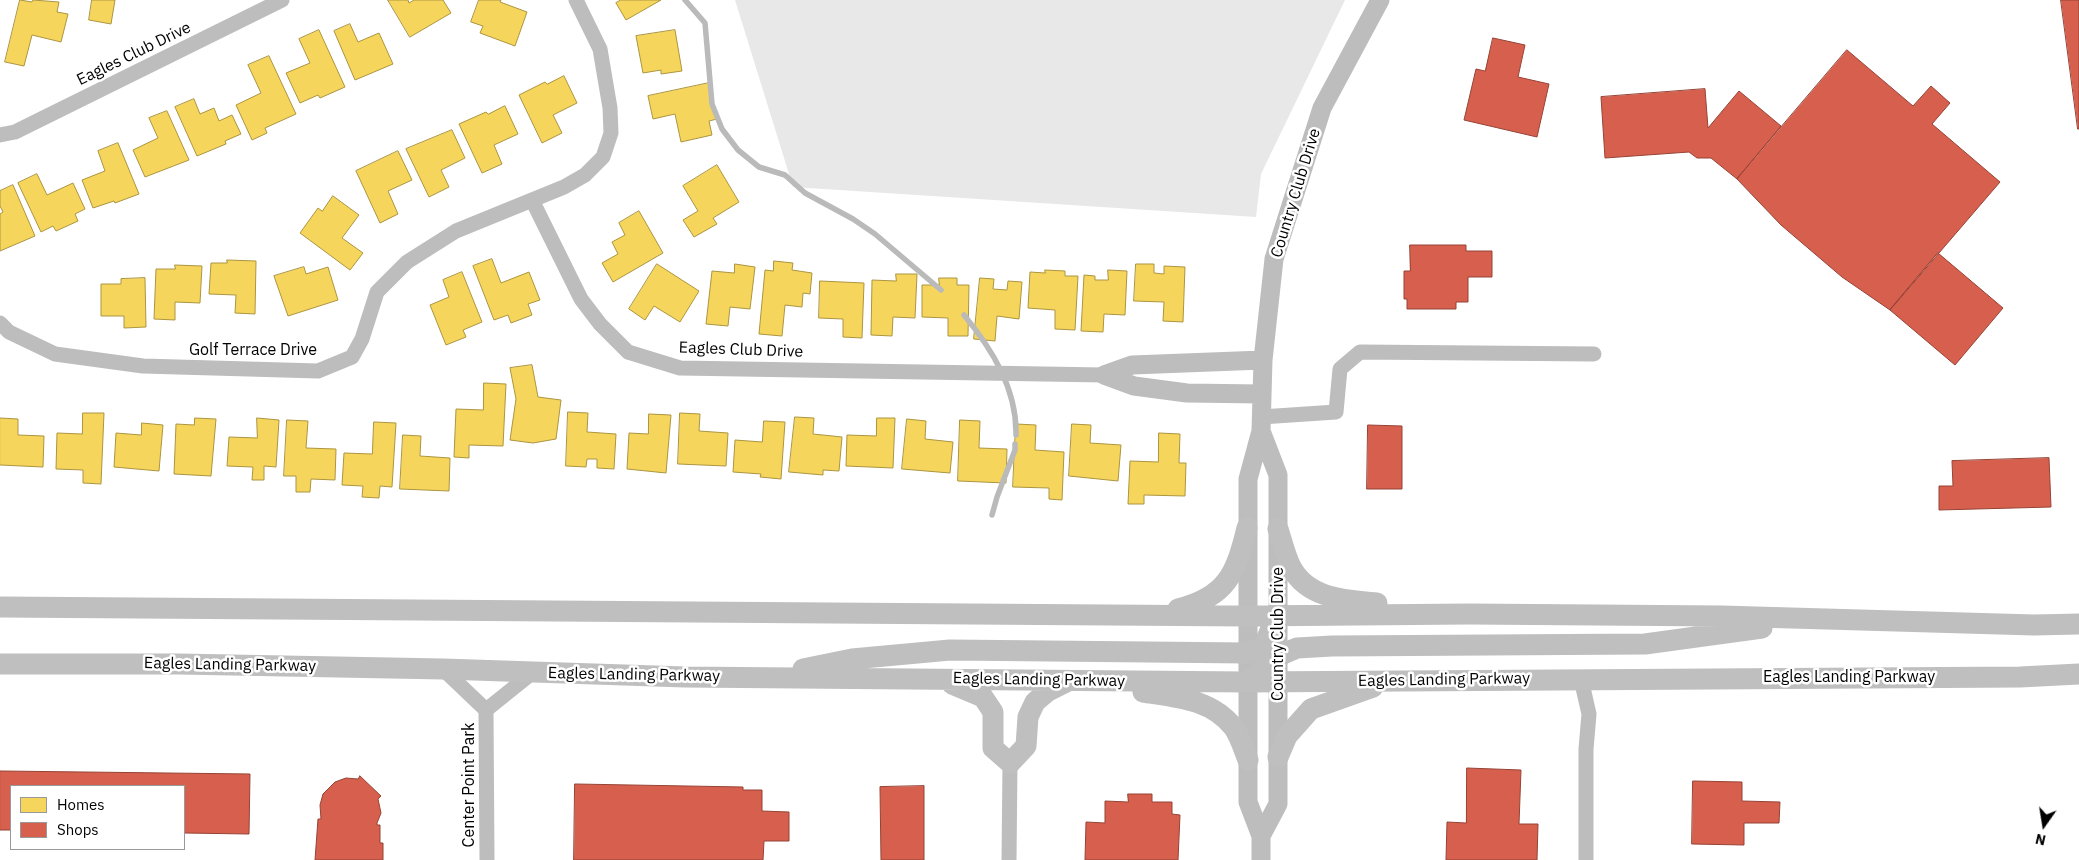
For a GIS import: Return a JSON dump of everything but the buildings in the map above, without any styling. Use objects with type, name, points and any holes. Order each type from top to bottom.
[{"type":"main road","points":[[1152,615],[1209,599],[1227,582],[1240,559],[1247,528]]},
{"type":"main road","points":[[1278,530],[1290,566],[1298,577],[1323,595],[1338,599],[1469,614]]},
{"type":"main road","points":[[0,592],[18,592],[113,607]]},
{"type":"main road","points":[[0,607],[1247,616],[1469,614],[1824,619],[2034,625],[2079,624]]},
{"type":"main road","points":[[758,677],[852,659],[950,650],[1247,653],[1263,647],[1277,615]]},
{"type":"main road","points":[[1247,682],[1278,656],[1297,648],[1332,646],[1645,644],[1824,619]]},
{"type":"main road","name":"Eagles Landing Parkway","points":[[0,664],[179,664],[758,677],[1247,682],[2020,677],[2079,674]]},
{"type":"main road","points":[[940,679],[983,697],[994,712],[993,748],[1010,763],[1026,746],[1028,717],[1036,702],[1048,691],[1068,680],[1196,701],[1213,709],[1234,728],[1248,760]]},
{"type":"main road","points":[[1278,757],[1288,736],[1311,709],[1392,681]]},
{"type":"street","name":"Eagles Club Drive","points":[[0,135],[15,132],[282,0]]},
{"type":"street","points":[[532,200],[564,187],[585,175],[603,157],[611,133],[610,108],[600,49],[576,0]]},
{"type":"street","name":"Country Club Drive","points":[[1262,836],[1248,802],[1248,479],[1261,424],[1263,360],[1274,259],[1322,108],[1380,0]]},
{"type":"street","name":"Eagles Club Drive","points":[[532,200],[581,299],[600,324],[628,352],[680,368],[1104,375]]},
{"type":"street","name":"Golf Terrace Drive","points":[[0,323],[9,332],[55,354],[89,360],[143,366],[318,371],[352,357],[362,339],[377,292],[407,262],[456,231],[532,200]]},
{"type":"street","points":[[1261,424],[1336,412],[1340,369],[1360,352],[1594,354]]},
{"type":"street","points":[[1104,375],[1132,365],[1263,360]]},
{"type":"street","points":[[1104,375],[1134,386],[1187,393],[1261,394]]},
{"type":"street","name":"Country Club Drive","points":[[1261,424],[1278,475],[1278,804],[1262,836],[1261,860]]},
{"type":"street","name":"Center Point Park","points":[[443,669],[486,710],[487,860]]},
{"type":"street","name":"Center Point Park","points":[[486,710],[532,673]]},
{"type":"street","points":[[1580,679],[1589,714],[1586,749],[1586,860]]},
{"type":"street","points":[[1009,860],[1010,763]]},
{"type":"shaded area","points":[[735,0],[1345,0],[1261,174],[1256,217],[793,187]]},
{"type":"waterway","points":[[685,0],[705,23],[712,104],[722,129],[738,150],[759,167],[785,175],[805,193],[853,219],[875,234],[941,290]]},
{"type":"waterway","points":[[964,315],[984,342],[1001,370],[1012,402],[1016,435]]},
{"type":"waterway","points":[[992,515],[1015,450],[1015,444]]}]
